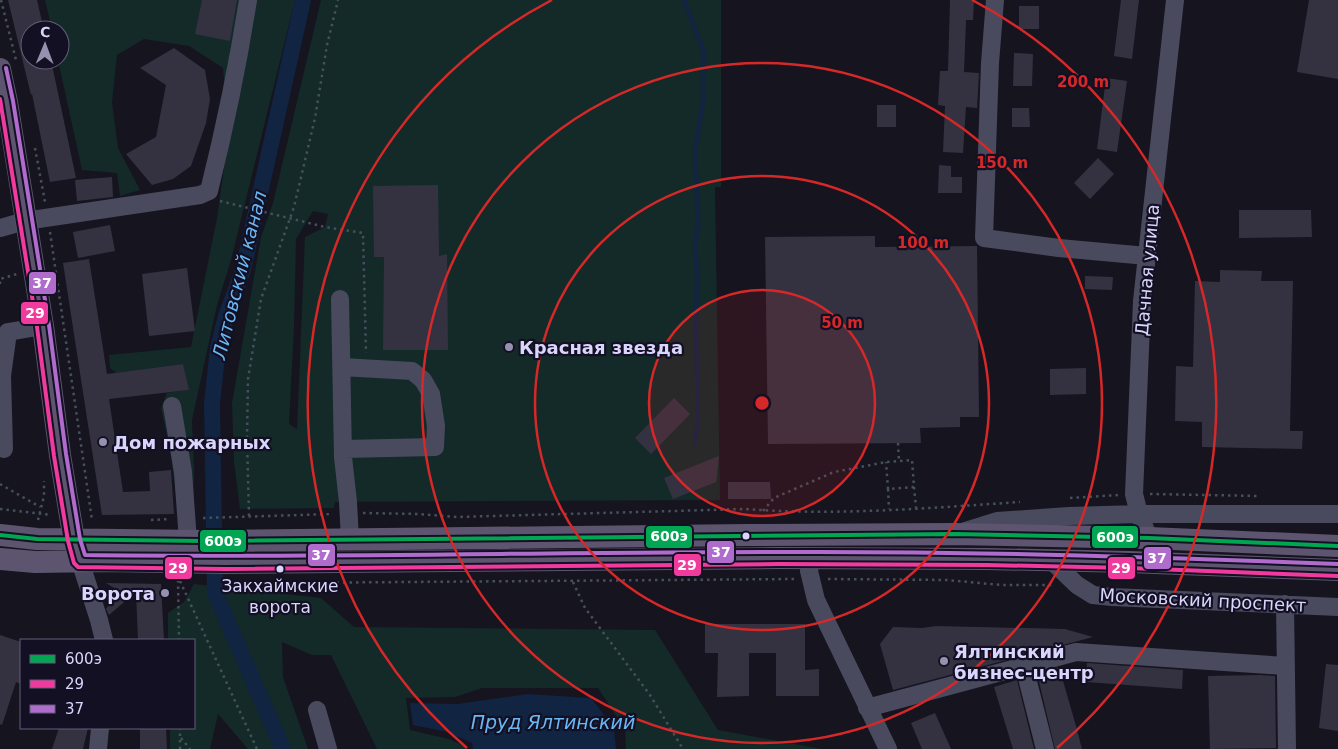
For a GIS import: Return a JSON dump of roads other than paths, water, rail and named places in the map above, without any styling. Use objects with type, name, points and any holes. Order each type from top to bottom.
[{"type":"main road","points":[[0,69],[43,326],[70,517],[80,561]]},
{"type":"main road","name":"Московский проспект","points":[[0,559],[35,562],[80,561],[350,539],[758,534],[955,534],[1149,538],[1338,546]]},
{"type":"main road","name":"Московский проспект","points":[[0,535],[209,550],[814,572],[1051,560],[1338,570]]},
{"type":"street","points":[[0,228],[25,222],[200,196],[209,191],[238,61],[248,0]]},
{"type":"street","points":[[995,0],[990,63],[984,238],[1059,248],[1147,256]]},
{"type":"street","name":"Дачная улица","points":[[1149,538],[1139,514],[1134,494],[1142,301],[1175,0]]},
{"type":"street","points":[[340,299],[343,449],[350,539]]},
{"type":"street","points":[[4,449],[2,376],[8,332],[43,326]]},
{"type":"street","points":[[342,367],[412,371],[423,380],[431,394],[436,431],[436,447],[343,449]]},
{"type":"street","points":[[172,406],[183,472],[195,519],[209,550]]},
{"type":"street","name":"Московский проспект","points":[[955,534],[997,521],[1069,516],[1338,514]]},
{"type":"street","name":"Московский проспект","points":[[1051,560],[1077,585],[1093,594],[1112,597],[1286,604],[1335,604]]},
{"type":"street","points":[[80,561],[104,639]]},
{"type":"street","points":[[814,572],[838,646],[888,749]]},
{"type":"street","points":[[1286,604],[1287,749]]},
{"type":"street","points":[[867,708],[1076,652],[1285,666]]},
{"type":"street","points":[[1024,666],[1045,749]]},
{"type":"street","points":[[317,710],[328,749]]},
{"type":"street","points":[[98,749],[100,729]]},
{"type":"water","name":"Пруд Ялтинский","points":[[528,694],[591,698],[614,728],[616,749],[473,749],[472,743],[447,732],[413,725],[410,703],[457,704]]},
{"type":"waterway","name":"Литовский канал","points":[[283,749],[215,593],[212,403],[218,348],[226,316],[243,270],[303,0]]},
{"type":"waterway","points":[[684,0],[704,52],[703,102],[695,150],[698,224],[695,244],[697,272],[698,421],[695,444]]},
{"type":"place","name":"Красная звезда","points":[[509,347]]},
{"type":"place","name":"Дом пожарных","points":[[103,442]]},
{"type":"place","name":"Закхаймские ворота","points":[[280,569]]},
{"type":"place","name":"Ворота","points":[[165,593]]},
{"type":"place","name":"Ялтинский бизнес-центр","points":[[944,661]]}]
